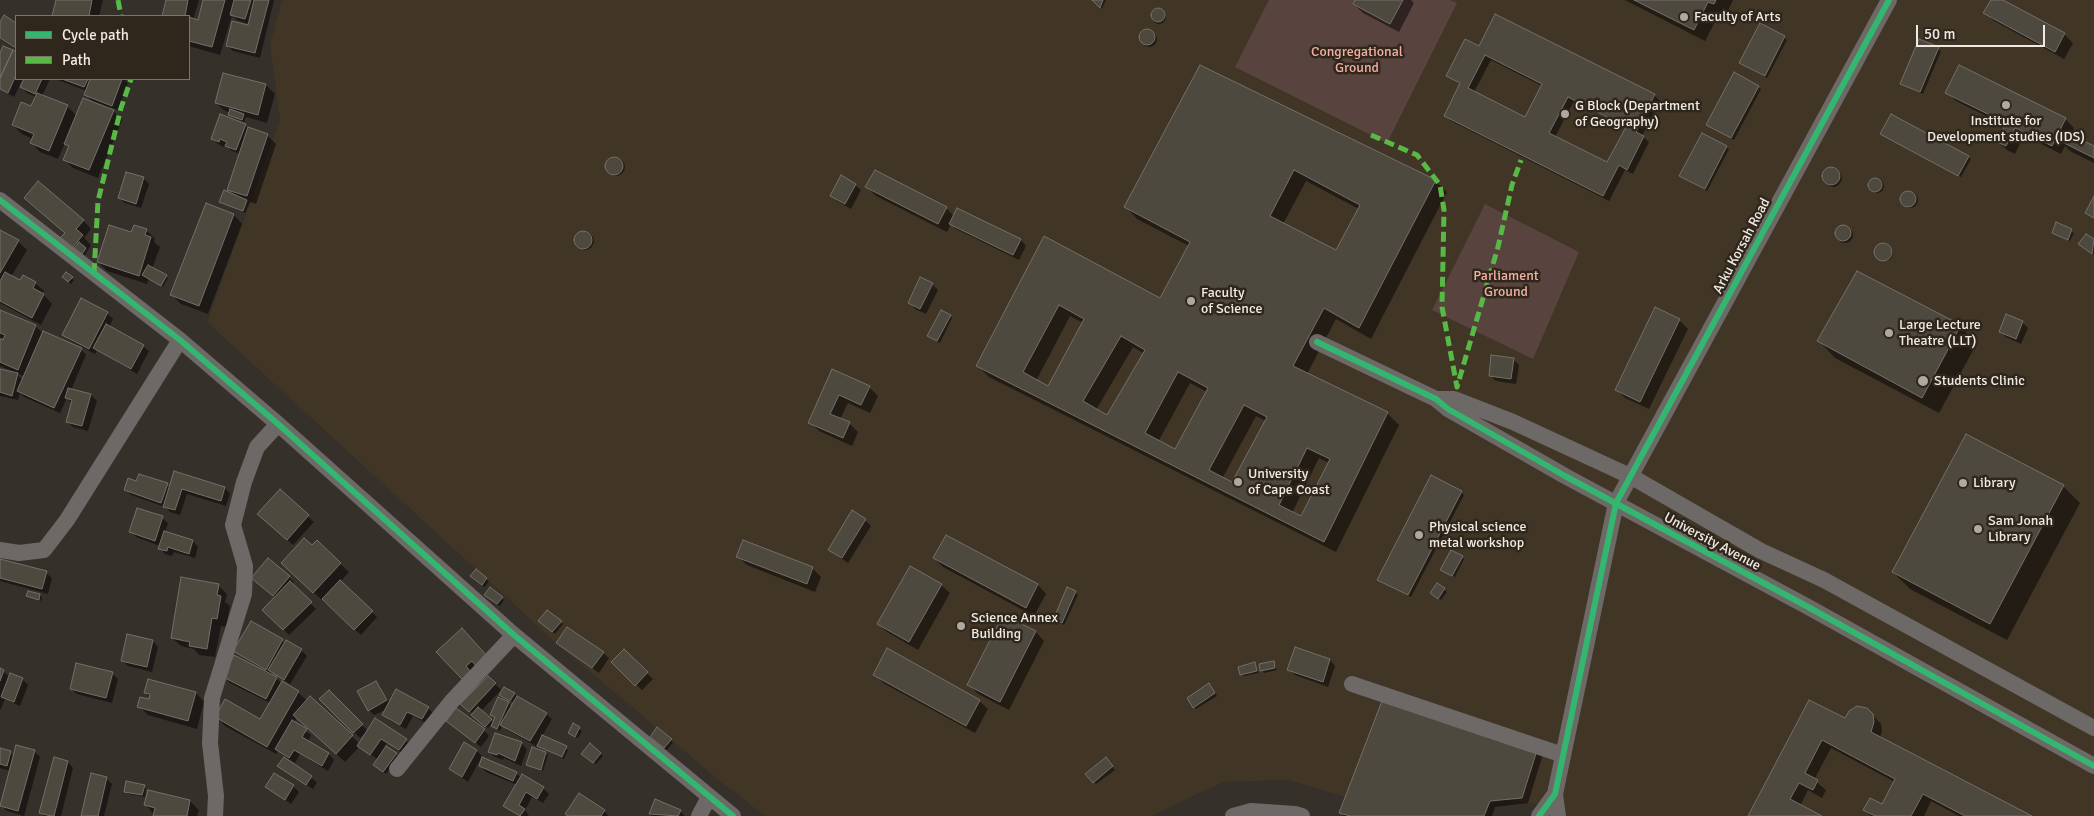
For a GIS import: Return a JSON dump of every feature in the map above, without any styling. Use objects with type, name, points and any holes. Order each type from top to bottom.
[{"type":"street","name":"Arku Korsah Road","points":[[1555,794],[1616,503],[1632,477],[1889,0]]},
{"type":"street","points":[[0,200],[180,340],[278,424],[514,635],[733,816]]},
{"type":"street","points":[[0,550],[19,553],[44,550],[67,520],[180,340]]},
{"type":"street","name":"University Avenue","points":[[1317,342],[1436,399],[1457,414],[1616,503],[2094,766]]},
{"type":"street","name":"University Avenue","points":[[1436,399],[1454,399],[1488,412],[1632,477],[1761,551],[1824,580],[2094,728]]},
{"type":"street","points":[[215,816],[216,796],[210,743],[212,698],[244,594],[245,566],[233,525],[244,482],[257,447],[278,424]]},
{"type":"street","points":[[397,769],[452,701],[514,635]]},
{"type":"street","points":[[1352,684],[1563,755]]},
{"type":"street","points":[[1539,816],[1555,794]]},
{"type":"street","points":[[1555,794],[1558,816]]},
{"type":"street","points":[[699,816],[709,798]]},
{"type":"street","points":[[1233,816],[1250,811],[1302,816]]},
{"type":"shaded area","name":"University of Cape Coast","points":[[282,0],[2094,0],[2094,816],[1558,816],[1556,807],[1503,799],[1465,816],[1407,816],[1289,780],[1223,782],[1151,816],[765,816],[721,782],[555,642],[207,322],[280,120],[270,44]]},
{"type":"green space","name":"Congregational Ground","points":[[1269,0],[1450,0],[1457,3],[1387,143],[1235,67]]},
{"type":"green space","name":"Parliament Ground","points":[[1485,204],[1579,252],[1533,359],[1432,310]]},
{"type":"building","points":[[56,0],[92,0],[89,15],[52,15]]},
{"type":"building","points":[[166,0],[188,0],[185,15],[162,15]]},
{"type":"building","points":[[203,0],[225,0],[212,47],[190,41],[190,17],[198,20]]},
{"type":"building","points":[[234,0],[251,0],[245,19],[230,15]]},
{"type":"building","points":[[254,0],[269,0],[255,53],[226,46],[232,21],[248,25]]},
{"type":"building","points":[[1092,0],[1103,0],[1100,8]]},
{"type":"building","points":[[1355,0],[1403,0],[1390,24],[1353,4]]},
{"type":"building","name":"Faculty of Arts","points":[[1634,0],[1716,0],[1714,4],[1708,2],[1694,30]]},
{"type":"building","points":[[1991,0],[2003,0],[2065,33],[2055,52],[1983,13]]},
{"type":"building","points":[[1158,8],[1163,10],[1165,15],[1163,20],[1158,22],[1153,20],[1151,15],[1153,10]]},
{"type":"building","points":[[1495,14],[1655,94],[1636,132],[1644,136],[1627,170],[1619,165],[1603,196],[1444,116],[1460,83],[1446,76],[1465,39],[1479,46]],"holes":[[[1485,55],[1542,84],[1525,117],[1468,88]],[[1568,97],[1626,127],[1607,162],[1549,133]]]},
{"type":"building","points":[[4,15],[15,22],[15,47],[0,38],[0,22]]},
{"type":"building","points":[[1760,23],[1785,36],[1765,76],[1739,63]]},
{"type":"building","points":[[1144,29],[1150,29],[1155,34],[1153,43],[1144,45],[1139,40],[1139,34]]},
{"type":"building","points":[[1919,39],[1939,47],[1920,92],[1900,84]]},
{"type":"building","points":[[3,46],[13,50],[0,78],[0,53]]},
{"type":"building","points":[[13,50],[15,51],[15,77],[8,93],[0,89],[0,78]]},
{"type":"building","name":"Faculty of Science","points":[[1200,65],[1436,180],[1359,328],[1324,308],[1293,366],[1388,412],[1324,542],[976,366],[1044,236],[1160,298],[1190,242],[1124,207]],"holes":[[[1294,170],[1360,205],[1336,250],[1270,216]],[[1059,305],[1084,319],[1048,386],[1023,372]],[[1121,336],[1145,350],[1107,415],[1083,401]],[[1178,372],[1208,388],[1175,449],[1145,433]],[[1244,405],[1267,417],[1232,482],[1209,470]],[[1307,448],[1330,459],[1301,516],[1279,505]]]},
{"type":"building","name":"Institute for Development studies (IDS)","points":[[1959,65],[2066,118],[2052,146],[2015,128],[2006,146],[1997,142],[2006,123],[1945,93]]},
{"type":"building","points":[[1734,72],[1759,86],[1731,138],[1706,125]]},
{"type":"building","points":[[223,73],[266,84],[258,115],[215,103]]},
{"type":"building","points":[[24,80],[42,80],[35,94],[20,87]]},
{"type":"building","points":[[65,80],[88,80],[84,87]]},
{"type":"building","points":[[90,80],[122,80],[112,106],[84,95]]},
{"type":"building","points":[[37,93],[68,105],[49,151],[30,143],[34,134],[12,125],[21,102],[31,106]]},
{"type":"building","points":[[83,98],[114,110],[89,170],[63,160],[69,146],[64,144]]},
{"type":"building","points":[[230,109],[244,114],[242,120],[228,115]]},
{"type":"building","points":[[220,114],[246,124],[236,150],[225,146],[227,142],[220,139],[219,142],[211,139]]},
{"type":"building","points":[[1891,114],[1969,156],[1958,176],[1880,134]]},
{"type":"building","points":[[248,127],[268,134],[247,196],[227,190]]},
{"type":"building","points":[[2061,130],[2094,146],[2094,158],[2056,139]]},
{"type":"building","points":[[1702,133],[1727,146],[1705,189],[1679,176]]},
{"type":"building","points":[[614,157],[620,160],[623,166],[620,172],[614,175],[608,172],[605,166],[608,160]]},
{"type":"building","points":[[1831,167],[1837,170],[1840,176],[1837,182],[1831,185],[1825,182],[1822,176],[1825,170]]},
{"type":"building","points":[[875,170],[947,207],[938,224],[865,187]]},
{"type":"building","points":[[126,172],[144,177],[136,204],[118,198]]},
{"type":"building","points":[[841,175],[856,184],[845,204],[830,196]]},
{"type":"building","points":[[1875,178],[1880,180],[1882,185],[1880,190],[1875,192],[1870,190],[1868,185],[1870,180]]},
{"type":"building","points":[[38,181],[84,220],[76,229],[83,235],[72,248],[60,238],[65,233],[24,198]]},
{"type":"building","points":[[224,190],[247,200],[243,211],[219,202]]},
{"type":"building","points":[[1908,191],[1914,193],[1916,199],[1914,205],[1908,207],[1902,205],[1900,199],[1902,193]]},
{"type":"building","points":[[2094,196],[2094,218],[2085,213]]},
{"type":"building","points":[[206,203],[234,214],[199,306],[170,295]]},
{"type":"building","points":[[957,208],[1021,239],[1013,255],[949,224]]},
{"type":"building","points":[[2056,222],[2072,229],[2068,240],[2052,233]]},
{"type":"building","points":[[109,225],[131,232],[134,225],[147,229],[145,235],[151,237],[139,276],[97,262]]},
{"type":"building","points":[[1843,225],[1849,227],[1851,233],[1849,239],[1843,241],[1837,239],[1835,233],[1837,227]]},
{"type":"building","points":[[0,230],[19,240],[0,273]]},
{"type":"building","points":[[583,231],[589,234],[592,240],[589,246],[583,249],[577,246],[574,240],[577,234]]},
{"type":"building","points":[[2086,234],[2094,239],[2092,254],[2078,244]]},
{"type":"building","points":[[79,242],[86,248],[82,254],[74,248]]},
{"type":"building","points":[[1883,243],[1889,246],[1892,252],[1889,258],[1883,261],[1877,258],[1874,252],[1877,246]]},
{"type":"building","points":[[148,265],[167,275],[161,286],[142,275]]},
{"type":"building","name":"Large Lecture Theatre (LLT)","points":[[1857,271],[1961,325],[1922,398],[1817,341]]},
{"type":"building","points":[[5,272],[20,280],[23,275],[36,282],[33,288],[44,294],[32,318],[0,301],[0,281]]},
{"type":"building","points":[[66,272],[73,277],[68,282],[62,277]]},
{"type":"building","points":[[920,277],[933,283],[920,309],[908,303]]},
{"type":"building","points":[[81,298],[108,312],[89,349],[62,335]]},
{"type":"building","points":[[1655,307],[1680,319],[1640,402],[1615,390]]},
{"type":"building","points":[[0,310],[36,325],[18,370],[0,362],[0,339],[3,340],[5,335],[0,333]]},
{"type":"building","points":[[941,310],[951,315],[937,341],[927,336]]},
{"type":"building","points":[[2006,314],[2023,321],[2016,339],[1999,332]]},
{"type":"building","points":[[106,324],[144,345],[131,369],[93,348]]},
{"type":"building","points":[[43,331],[82,348],[54,408],[17,391]]},
{"type":"building","points":[[1491,355],[1514,358],[1511,379],[1489,376]]},
{"type":"building","points":[[0,369],[18,373],[12,396],[0,392]]},
{"type":"building","points":[[832,369],[870,386],[861,405],[839,395],[830,414],[850,422],[843,438],[808,423]]},
{"type":"building","points":[[68,388],[91,394],[82,426],[66,422],[72,400],[65,398]]},
{"type":"building","name":"Sam Jonah Library","points":[[1966,434],[2064,485],[1990,624],[1892,572]]},
{"type":"building","points":[[174,471],[225,487],[221,501],[182,489],[175,510],[163,507]]},
{"type":"building","points":[[139,474],[168,483],[161,503],[124,490],[128,478],[136,481]]},
{"type":"building","name":"Physical science metal workshop","points":[[1431,475],[1462,491],[1408,595],[1377,580]]},
{"type":"building","points":[[280,489],[309,515],[287,540],[257,514]]},
{"type":"building","points":[[137,508],[163,516],[155,541],[129,532]]},
{"type":"building","points":[[852,510],[866,519],[842,558],[828,550]]},
{"type":"building","points":[[164,531],[193,540],[189,554],[168,547],[167,551],[158,549]]},
{"type":"building","points":[[946,535],[1038,584],[1026,608],[933,558]]},
{"type":"building","points":[[304,538],[312,545],[317,540],[341,563],[313,593],[281,563]]},
{"type":"building","points":[[743,540],[813,567],[807,584],[736,557]]},
{"type":"building","points":[[1451,550],[1463,556],[1452,576],[1440,570]]},
{"type":"building","points":[[268,558],[290,576],[273,596],[251,578]]},
{"type":"building","points":[[0,559],[47,571],[42,589],[0,578]]},
{"type":"building","points":[[910,566],[942,584],[909,642],[877,624]]},
{"type":"building","points":[[476,569],[487,578],[482,585],[470,576]]},
{"type":"building","points":[[181,577],[219,584],[217,595],[221,596],[217,619],[212,618],[207,649],[189,646],[190,642],[171,638]]},
{"type":"building","points":[[340,580],[373,611],[354,630],[322,599]]},
{"type":"building","points":[[290,581],[312,602],[283,630],[262,610]]},
{"type":"building","points":[[1437,583],[1445,588],[1438,599],[1430,593]]},
{"type":"building","points":[[490,587],[503,597],[497,604],[484,595]]},
{"type":"building","points":[[1067,587],[1076,591],[1062,623],[1053,620]]},
{"type":"building","points":[[28,591],[40,594],[39,600],[26,596]]},
{"type":"building","points":[[547,610],[562,621],[552,632],[538,621]]},
{"type":"building","points":[[1003,615],[1036,631],[1000,702],[967,685]]},
{"type":"building","points":[[251,621],[283,639],[266,670],[233,651]]},
{"type":"building","points":[[567,627],[604,652],[592,668],[556,643]]},
{"type":"building","points":[[462,628],[487,656],[476,666],[472,661],[466,666],[470,671],[462,679],[436,652]]},
{"type":"building","points":[[127,634],[153,640],[147,667],[121,661]]},
{"type":"building","points":[[286,640],[302,649],[284,680],[268,670]]},
{"type":"building","points":[[1295,647],[1330,659],[1323,682],[1287,670]]},
{"type":"building","points":[[887,648],[980,700],[966,726],[873,675]]},
{"type":"building","points":[[624,649],[648,672],[635,686],[611,662]]},
{"type":"building","points":[[234,655],[277,677],[266,699],[223,677]]},
{"type":"building","points":[[1274,661],[1275,668],[1260,671],[1259,664]]},
{"type":"building","points":[[1255,662],[1257,671],[1240,675],[1238,667]]},
{"type":"building","points":[[76,663],[113,672],[106,698],[70,689]]},
{"type":"building","points":[[0,668],[4,670],[0,681]]},
{"type":"building","points":[[10,673],[23,678],[14,702],[1,697]]},
{"type":"building","points":[[488,676],[496,683],[469,712],[460,704]]},
{"type":"building","points":[[148,679],[196,692],[188,721],[137,707],[140,697],[149,699],[150,694],[144,693]]},
{"type":"building","points":[[282,681],[299,691],[267,747],[215,717],[225,699],[260,719]]},
{"type":"building","points":[[376,681],[387,700],[368,711],[357,691]]},
{"type":"building","points":[[1209,683],[1215,693],[1193,708],[1187,698]]},
{"type":"building","points":[[504,687],[515,693],[510,701],[499,695]]},
{"type":"building","points":[[396,689],[429,707],[422,719],[407,712],[400,725],[382,715]]},
{"type":"building","points":[[329,690],[363,724],[353,733],[319,699]]},
{"type":"building","points":[[310,696],[353,735],[336,754],[293,715]]},
{"type":"building","points":[[517,696],[547,713],[530,741],[500,725]]},
{"type":"building","points":[[498,697],[509,702],[497,729],[491,726],[495,717],[490,715]]},
{"type":"building","points":[[1809,700],[1845,718],[1849,711],[1857,706],[1867,708],[1873,714],[1874,722],[1871,732],[2032,816],[1965,816],[1923,794],[1911,816],[1875,816],[1863,810],[1870,798],[1882,804],[1895,779],[1822,740],[1805,773],[1818,780],[1813,790],[1799,783],[1790,799],[1822,816],[1748,816]]},
{"type":"building","points":[[1382,701],[1538,747],[1522,798],[1490,801],[1484,816],[1350,816],[1339,813]]},
{"type":"building","points":[[478,707],[492,719],[485,727],[471,715]]},
{"type":"building","points":[[456,708],[485,729],[475,743],[446,721]]},
{"type":"building","points":[[375,718],[407,739],[399,750],[381,739],[370,755],[357,746]]},
{"type":"building","points":[[292,720],[307,729],[302,737],[329,753],[322,766],[294,750],[289,758],[275,749]]},
{"type":"building","points":[[573,723],[580,727],[575,737],[568,733]]},
{"type":"building","points":[[657,727],[672,739],[664,748],[650,737]]},
{"type":"building","points":[[495,733],[522,742],[515,761],[498,753],[497,755],[488,752]]},
{"type":"building","points":[[542,735],[567,746],[562,757],[537,746]]},
{"type":"building","points":[[464,742],[477,750],[462,777],[449,769]]},
{"type":"building","points":[[590,743],[601,753],[593,763],[581,754]]},
{"type":"building","points":[[16,745],[35,750],[18,811],[0,806]]},
{"type":"building","points":[[386,746],[397,753],[383,772],[373,765]]},
{"type":"building","points":[[532,747],[546,752],[541,770],[526,765]]},
{"type":"building","points":[[0,748],[11,751],[7,766],[0,764]]},
{"type":"building","points":[[54,757],[68,761],[54,816],[51,816],[39,813]]},
{"type":"building","points":[[284,757],[312,776],[306,785],[277,766]]},
{"type":"building","points":[[482,757],[517,772],[513,781],[479,766]]},
{"type":"building","points":[[1106,757],[1113,766],[1093,783],[1085,774]]},
{"type":"building","points":[[91,773],[107,777],[98,816],[81,816]]},
{"type":"building","points":[[274,773],[294,785],[285,800],[265,787]]},
{"type":"building","points":[[522,774],[544,787],[537,799],[526,792],[519,805],[525,809],[520,816],[503,806]]},
{"type":"building","points":[[126,781],[145,785],[142,795],[124,792]]},
{"type":"building","points":[[148,790],[190,800],[187,816],[153,816],[155,808],[144,805]]},
{"type":"building","points":[[579,793],[605,810],[601,816],[568,816],[565,814]]},
{"type":"building","points":[[655,799],[681,810],[678,816],[649,814]]},
{"type":"marked path","points":[[118,0],[121,15]]},
{"type":"marked path","points":[[94,273],[98,201],[121,108],[131,80]]},
{"type":"marked path","points":[[1371,135],[1417,155],[1440,185],[1444,210],[1442,307],[1457,387],[1498,247],[1512,185],[1521,160]]},
{"type":"cycle path","points":[[1539,816],[1555,794],[1616,503],[1889,0]]},
{"type":"cycle path","points":[[0,200],[180,340],[278,424],[514,635],[733,816]]},
{"type":"cycle path","points":[[1317,342],[1436,399],[1448,409],[1565,476],[1810,608],[2094,766]]},
{"type":"place","name":"Faculty of Arts","points":[[1684,17]]},
{"type":"place","name":"Institute for Development studies (IDS)","points":[[2006,105]]},
{"type":"place","name":"G Block (Department of Geography)","points":[[1565,114]]},
{"type":"place","name":"Faculty of Science","points":[[1191,301]]},
{"type":"place","name":"Large Lecture Theatre (LLT)","points":[[1889,333]]},
{"type":"place","name":"Students Clinic","points":[[1923,381]]},
{"type":"place","name":"University of Cape Coast","points":[[1238,482]]},
{"type":"place","name":"Library","points":[[1963,483]]},
{"type":"place","name":"Sam Jonah Library","points":[[1978,529]]},
{"type":"place","name":"Physical science metal workshop","points":[[1419,535]]},
{"type":"place","name":"Science Annex Building","points":[[961,626]]}]
